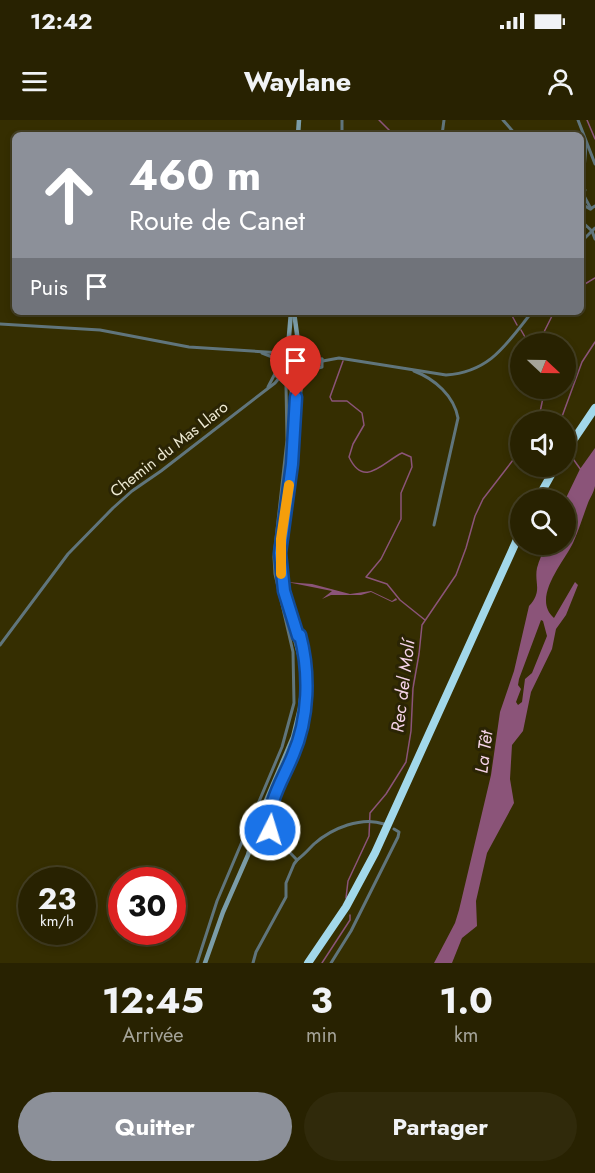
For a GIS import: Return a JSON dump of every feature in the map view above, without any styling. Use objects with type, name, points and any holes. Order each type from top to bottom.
[{"type":"highway","points":[[576,436],[595,408]]},
{"type":"highway","points":[[576,443],[595,416]]},
{"type":"highway","points":[[310,963],[346,907],[375,853],[510,555]]},
{"type":"highway","points":[[310,963],[340,925],[376,859],[514,555]]},
{"type":"main road","points":[[204,963],[221,911],[246,855],[260,809],[291,736],[298,708],[301,681],[299,656],[282,592],[278,553],[292,434],[292,382],[280,362],[282,353],[288,348],[293,315]]},
{"type":"main road","points":[[204,963],[248,855],[259,817],[297,724],[303,682],[299,635],[284,591],[280,553],[292,464],[297,391],[306,358],[299,349],[293,315]]},
{"type":"main road","points":[[288,348],[299,349]]},
{"type":"main road","points":[[287,372],[295,374],[303,369]]},
{"type":"street","points":[[342,120],[342,132]]},
{"type":"street","points":[[503,120],[513,132]]},
{"type":"street","points":[[584,138],[595,164]]},
{"type":"street","points":[[584,169],[586,144]]},
{"type":"street","points":[[584,196],[591,209]]},
{"type":"street","points":[[584,205],[591,209]]},
{"type":"street","points":[[591,209],[595,206]]},
{"type":"street","points":[[594,230],[595,239]]},
{"type":"street","points":[[306,358],[329,360],[339,358],[365,364],[446,375],[467,371],[495,357],[504,349],[530,315]]},
{"type":"street","points":[[0,324],[100,330],[189,347],[282,353]]},
{"type":"street","points":[[254,352],[265,354],[280,362],[277,377]]},
{"type":"street","points":[[303,369],[322,360]]},
{"type":"street","points":[[297,860],[273,835],[269,822],[273,800],[300,734],[306,672],[299,635],[301,632],[293,609],[284,551],[294,476],[300,396],[306,376],[313,369],[322,367],[322,360]]},
{"type":"street","points":[[407,369],[435,381],[456,409],[458,418],[434,525]]},
{"type":"street","points":[[277,377],[287,372]]},
{"type":"street","points":[[197,963],[217,901],[285,739],[294,703],[293,652],[274,566],[276,527],[286,459],[288,414],[286,385],[277,377]]},
{"type":"street","name":"Chemin du Mas Llaro","points":[[0,645],[68,554],[113,508],[132,491],[268,388],[277,377]]},
{"type":"street","points":[[253,963],[256,952],[286,897],[286,883],[297,860],[315,844],[338,829],[366,821],[384,824]]},
{"type":"street","points":[[331,963],[351,931],[398,837],[399,832],[393,829]]},
{"type":"shaded area","points":[[595,448],[595,486],[576,535],[576,489],[570,489],[580,469]]},
{"type":"shaded area","points":[[542,555],[566,555],[548,590],[546,601],[548,610],[554,618],[575,582],[578,585],[566,615],[556,629],[552,649],[531,692],[523,731],[512,745],[510,779],[514,803],[487,853],[476,901],[477,926],[462,938],[452,963],[434,963],[455,923],[459,910],[491,775],[500,712],[514,671],[529,606],[536,596],[538,565]],"holes":[[[541,620],[547,636],[532,673],[525,679],[522,702],[518,705],[516,702],[521,689],[518,685],[519,679]]]},
{"type":"shaded area","points":[[287,582],[312,584],[350,594],[371,591],[392,601],[396,598],[397,600],[392,602],[371,592],[361,595],[331,595],[322,599],[332,591]]},
{"type":"waterway","points":[[379,120],[391,132]]},
{"type":"waterway","name":"Rec del Molí","points":[[587,120],[595,139]]},
{"type":"waterway","name":"Rec del Molí","points":[[584,285],[595,278]]},
{"type":"waterway","points":[[512,315],[517,325]]},
{"type":"waterway","name":"Rec del Molí","points":[[544,333],[552,315]]},
{"type":"waterway","points":[[564,411],[582,362],[595,342]]},
{"type":"waterway","points":[[343,361],[330,397],[332,401],[347,401],[362,413],[364,425],[353,444],[349,457],[355,466],[367,472],[381,467],[402,453],[411,457],[412,467],[401,493],[401,519],[381,559],[366,577],[387,584],[400,600],[425,620]]},
{"type":"waterway","name":"Rec del Molí","points":[[540,411],[543,399]]},
{"type":"waterway","points":[[576,463],[581,470]]},
{"type":"waterway","name":"Rec del Molí","points":[[346,898],[348,881],[369,836],[370,813],[386,794],[406,762],[422,625],[456,575],[475,516],[483,499],[510,464]]},
{"type":"waterway","name":"Rec del Molí","points":[[322,963],[350,920],[350,915]]},
{"type":"slow traffic","points":[[281,574],[282,526],[289,485]]},
{"type":"route","points":[[270,830],[269,816],[273,800],[300,734],[306,693],[304,649],[284,591],[280,568],[282,526],[292,464],[296,397]]},
{"type":"water label","name":"La Têt","points":[[484,752]]}]
